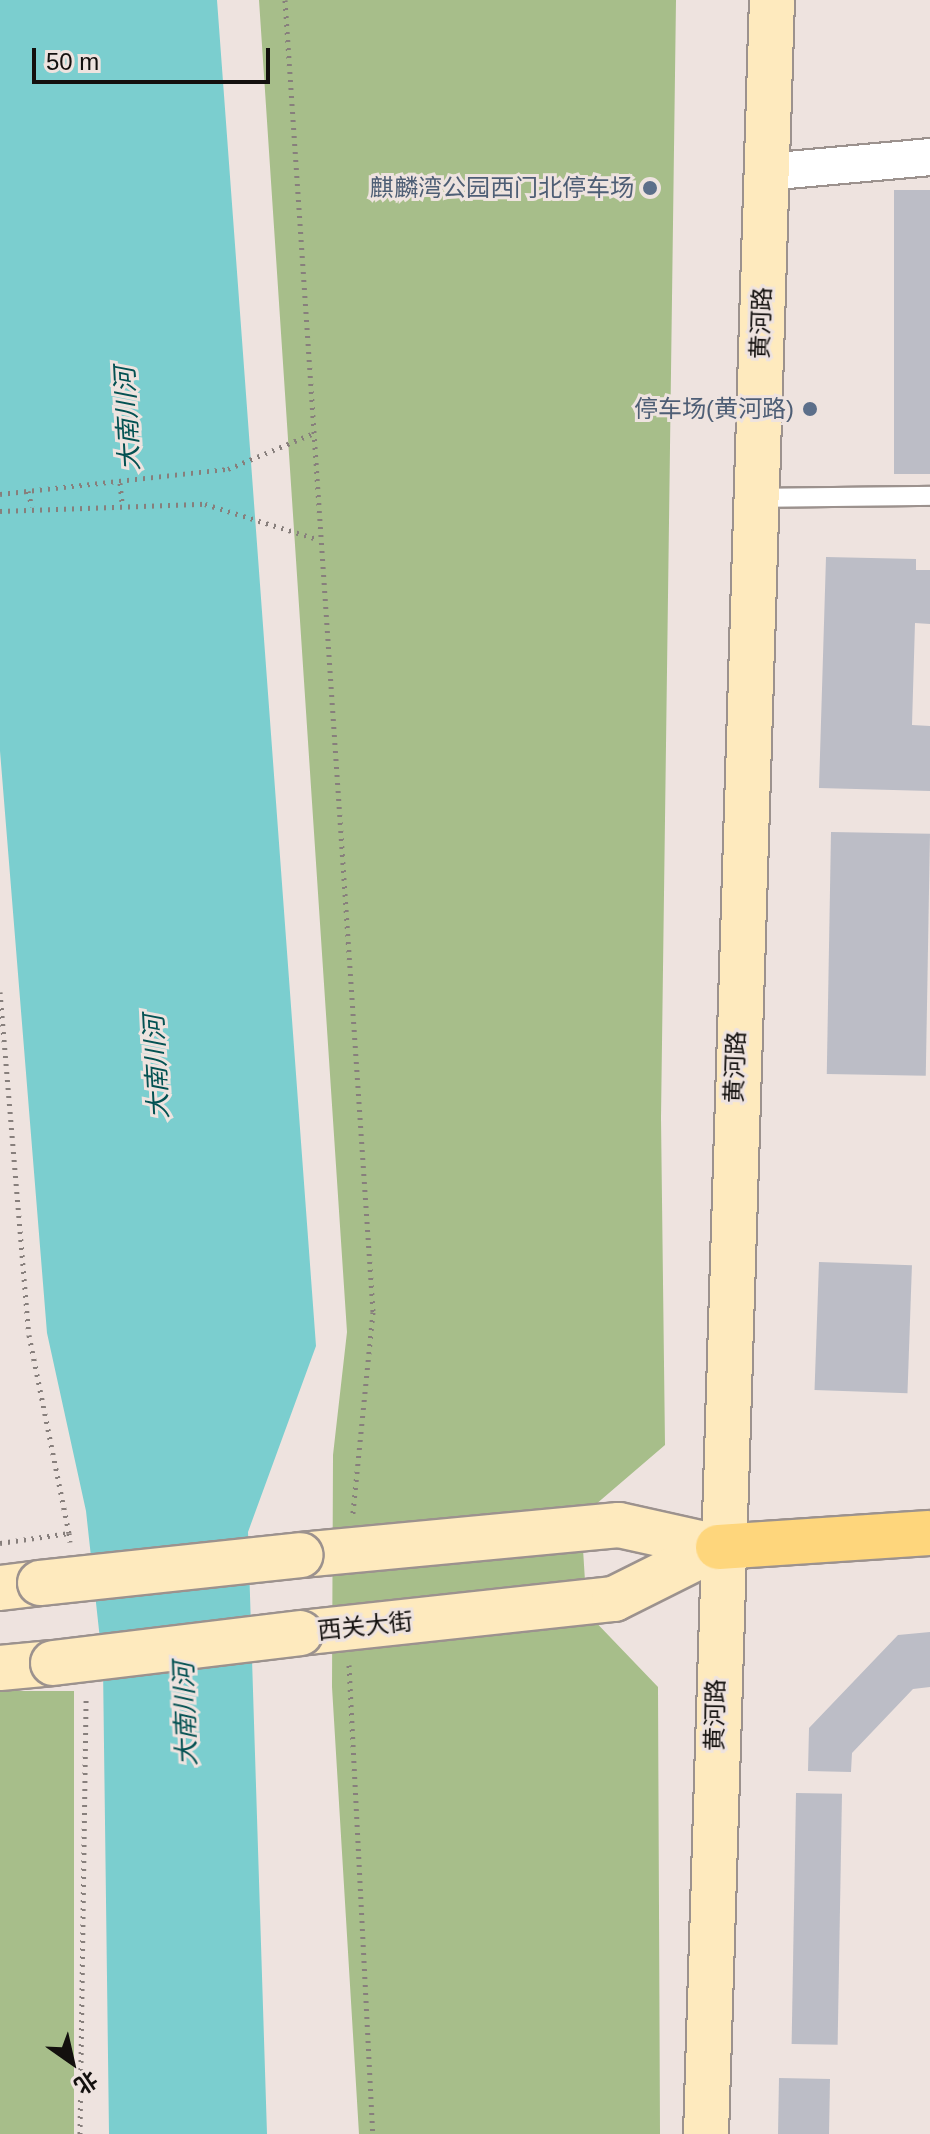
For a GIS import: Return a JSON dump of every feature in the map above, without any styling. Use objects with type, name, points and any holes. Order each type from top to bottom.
[{"type":"main road","name":"黄河路","points":[[706,2134],[718,1547],[772,0]]},
{"type":"main road","name":"西关大街","points":[[20,1586],[350,1547],[619,1525],[718,1547],[930,1533]]},
{"type":"main road","name":"西关大街","points":[[0,1668],[70,1676],[300,1633],[614,1599],[718,1547]]},
{"type":"street","points":[[766,172],[930,157]]},
{"type":"lane","points":[[755,498],[930,496]]},
{"type":"path","points":[[285,0],[314,433],[317,539],[373,1312],[350,1547]]},
{"type":"path","points":[[0,494],[228,469],[314,433]]},
{"type":"path","points":[[120,483],[122,503]]},
{"type":"path","points":[[28,491],[32,507]]},
{"type":"path","points":[[0,511],[122,503],[205,504],[287,524],[317,539]]},
{"type":"path","points":[[0,992],[29,1335],[71,1549]]},
{"type":"path","points":[[0,1543],[69,1533]]},
{"type":"path","points":[[350,1628],[373,2134]]},
{"type":"path","points":[[70,1676],[80,2134]]},
{"type":"green space","points":[[259,0],[676,0],[661,1118],[665,1445],[581,1517],[587,1613],[658,1687],[660,2134],[359,2134],[332,1687],[333,1455],[347,1332]]},
{"type":"green space","points":[[0,1691],[74,1691],[74,2134],[0,2134]]},
{"type":"water","name":"大南川河","points":[[0,0],[217,0],[316,1346],[248,1532],[267,2134],[109,2134],[103,1667],[86,1511],[47,1333],[0,751]]},
{"type":"building","points":[[894,190],[930,190],[930,474],[894,474]]},
{"type":"building","points":[[826,557],[916,559],[916,570],[930,570],[930,624],[915,623],[912,725],[930,726],[930,791],[819,788]]},
{"type":"building","points":[[831,832],[930,834],[926,1076],[827,1074]]},
{"type":"building","points":[[819,1262],[912,1265],[907,1393],[815,1390]]},
{"type":"building","points":[[930,1632],[930,1687],[913,1689],[852,1753],[851,1772],[808,1771],[809,1728],[898,1635]]},
{"type":"building","points":[[796,1793],[842,1794],[838,2045],[792,2044]]},
{"type":"building","points":[[779,2078],[830,2079],[829,2134],[778,2134]]},
{"type":"place","name":"麒麟湾公园西门北停车场","points":[[650,188]]},
{"type":"place","name":"停车场(黄河路)","points":[[810,409]]}]
